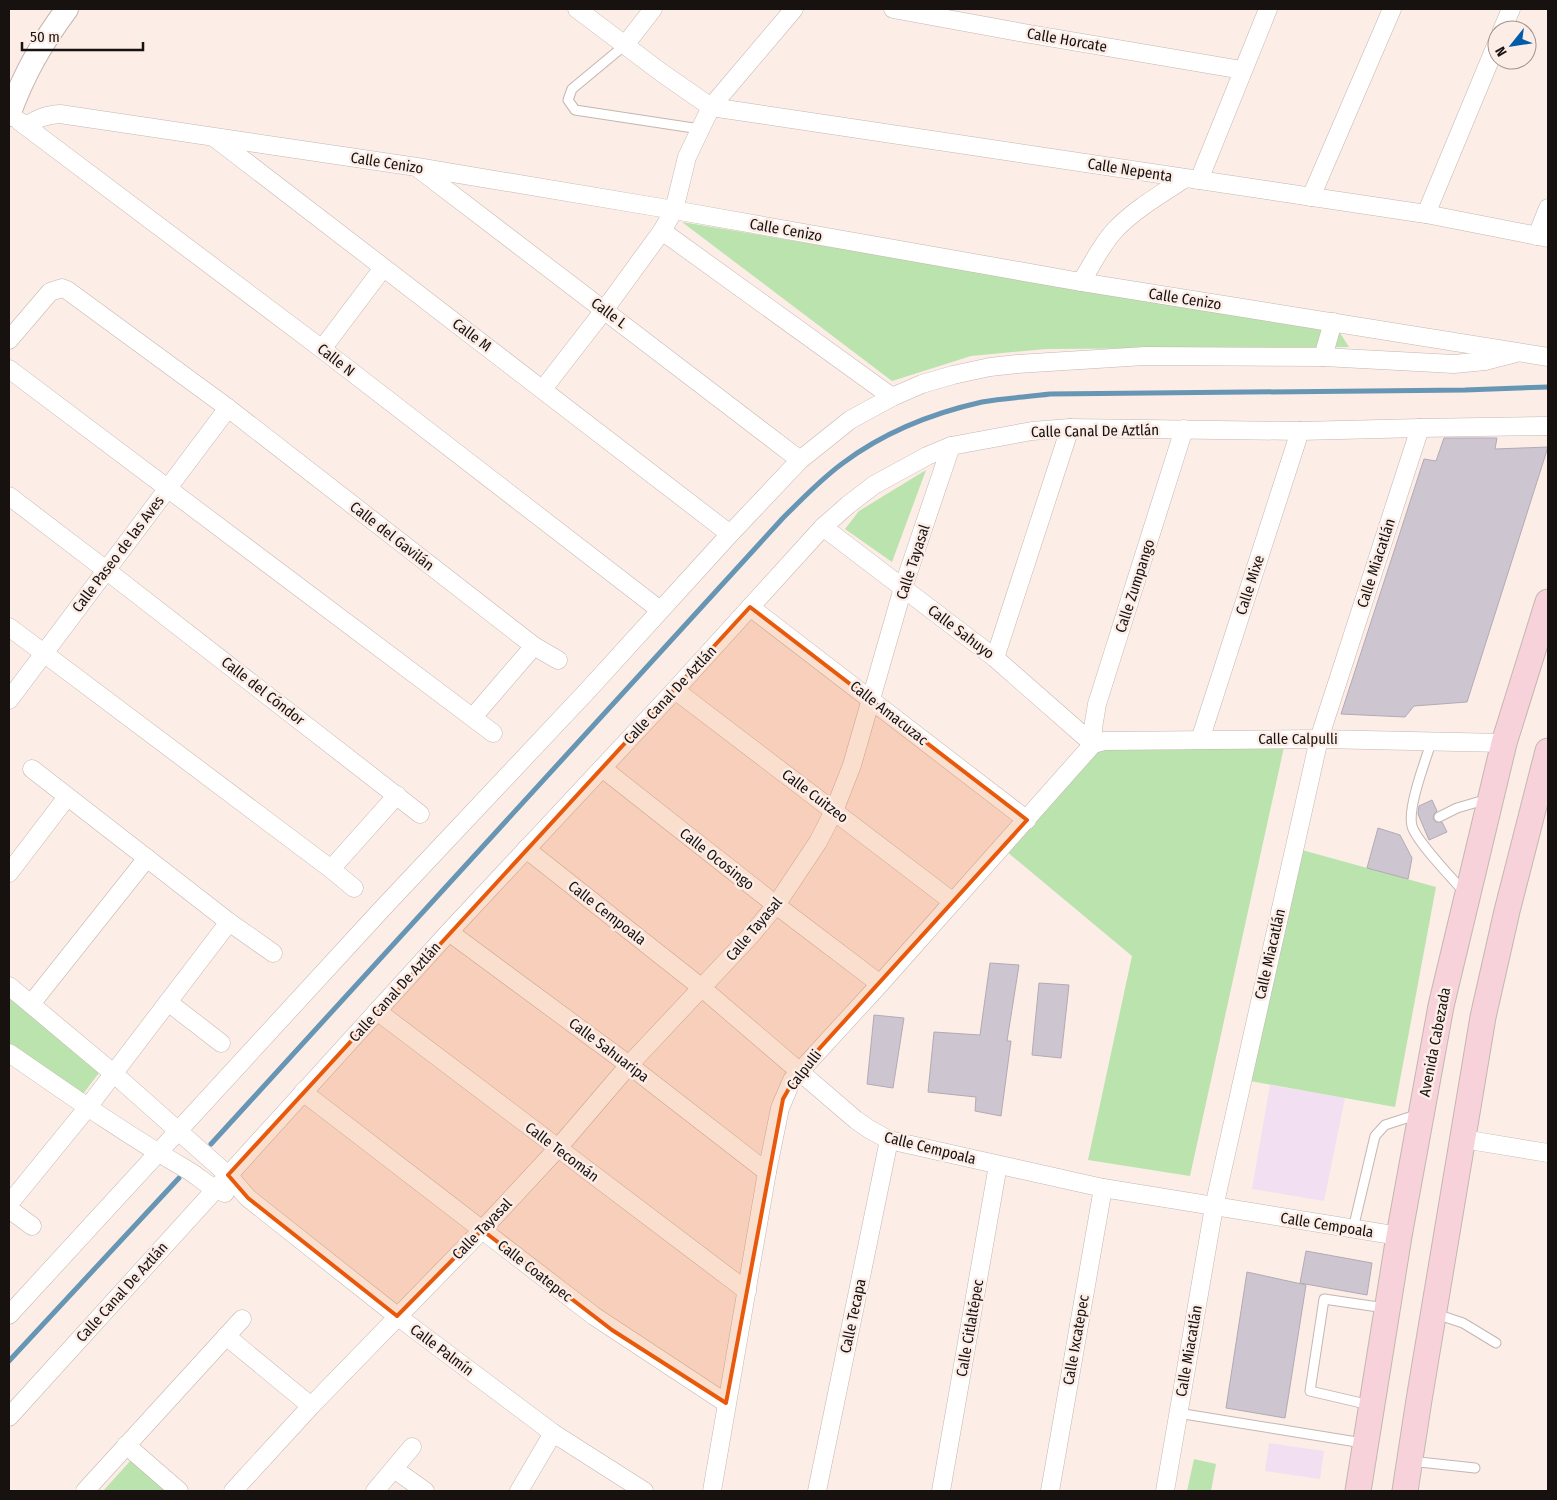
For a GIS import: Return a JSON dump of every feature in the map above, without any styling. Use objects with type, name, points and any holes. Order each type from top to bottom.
[{"type":"main road","name":"Avenida Cabezada","points":[[1358,1491],[1399,1236],[1441,1006],[1504,743],[1548,602]]},
{"type":"main road","points":[[1405,1491],[1483,1017],[1507,911],[1548,751]]},
{"type":"street","points":[[15,118],[26,72],[44,39],[67,9]]},
{"type":"street","points":[[577,9],[711,107]]},
{"type":"street","points":[[625,45],[653,9]]},
{"type":"street","points":[[542,389],[605,309],[662,231],[674,210],[687,157],[711,107],[794,9]]},
{"type":"street","name":"Calle Horcate","points":[[893,9],[1242,70]]},
{"type":"street","points":[[1081,282],[1114,231],[1144,206],[1191,179],[1268,9]]},
{"type":"street","points":[[1311,197],[1392,9]]},
{"type":"street","points":[[1426,214],[1487,67]]},
{"type":"street","name":"Calle Nepenta","points":[[711,107],[1426,214],[1542,237]]},
{"type":"street","name":"Calle Cenizo","points":[[15,118],[39,118],[60,114],[417,167],[1081,282],[1548,357]]},
{"type":"street","name":"Calle N","points":[[15,118],[322,349],[660,610]]},
{"type":"street","name":"Calle M","points":[[213,136],[730,534]]},
{"type":"street","name":"Calle L","points":[[417,167],[800,460]]},
{"type":"street","points":[[1542,237],[1548,208]]},
{"type":"street","points":[[662,231],[892,397]]},
{"type":"street","points":[[322,349],[383,268]]},
{"type":"street","name":"Calle del Gavilán","points":[[9,340],[50,292],[56,289],[67,290],[228,408],[534,646],[558,660]]},
{"type":"street","points":[[1323,357],[1333,322]]},
{"type":"street","points":[[9,1315],[730,534],[800,460],[850,420],[892,397],[922,384],[953,374],[1017,364],[1145,356],[1323,357],[1454,364],[1485,361],[1516,352]]},
{"type":"street","points":[[9,369],[493,733]]},
{"type":"street","name":"Calle Paseo de las Aves","points":[[9,700],[228,408]]},
{"type":"street","name":"Calle Canal De Aztlán","points":[[9,1417],[449,932],[675,690],[823,527],[874,485],[927,456],[951,446],[1015,433],[1070,428],[1300,431],[1548,426]]},
{"type":"street","points":[[995,658],[1070,428]]},
{"type":"street","name":"Calle Miacatlán","points":[[1165,1491],[1214,1207],[1319,739],[1420,428]]},
{"type":"street","name":"Calle Zumpango","points":[[1093,744],[1093,728],[1097,704],[1184,429]]},
{"type":"street","name":"Calle Mixe","points":[[1200,740],[1300,431]]},
{"type":"street","name":"Calle Tayasal","points":[[233,1491],[311,1406],[482,1230],[558,1148],[629,1065],[752,934],[776,905],[818,842],[834,811],[852,765],[904,588],[951,446]]},
{"type":"street","name":"Calle del Cóndor","points":[[9,496],[420,814]]},
{"type":"street","name":"Calle Sahuyo","points":[[823,527],[995,658],[1093,744]]},
{"type":"street","name":"Calle Amacuzac","points":[[750,607],[1027,820]]},
{"type":"street","points":[[9,627],[354,888]]},
{"type":"street","points":[[473,717],[534,646]]},
{"type":"street","name":"Calle Cuitzeo","points":[[675,690],[953,902]]},
{"type":"street","name":"Calle Calpulli","points":[[1093,744],[1104,741],[1319,739],[1504,743]]},
{"type":"street","name":"Calpulli","points":[[712,1491],[767,1172],[783,1099],[792,1080],[799,1070],[880,984],[1027,820],[1093,744]]},
{"type":"street","name":"Calle Ocosingo","points":[[602,768],[880,984]]},
{"type":"street","points":[[32,769],[229,922],[273,953]]},
{"type":"street","points":[[331,869],[397,795]]},
{"type":"street","points":[[9,873],[67,797]]},
{"type":"street","name":"Calle Cempoala","points":[[526,849],[702,988],[869,1129],[889,1140],[1103,1188],[1399,1236]]},
{"type":"street","points":[[31,1004],[147,858]]},
{"type":"street","points":[[9,1204],[88,1107],[229,922]]},
{"type":"street","name":"Calle Sahuaripa","points":[[449,932],[629,1065],[767,1172]]},
{"type":"street","name":"Calle Palmín","points":[[9,986],[114,1073],[228,1176],[248,1198],[397,1316],[553,1433],[639,1490]]},
{"type":"street","points":[[168,1002],[221,1043]]},
{"type":"street","name":"Calle Tecomán","points":[[377,1011],[747,1291]]},
{"type":"street","points":[[9,1053],[159,1154],[194,1174],[215,1190]]},
{"type":"street","name":"Calle Coatepec","points":[[303,1092],[612,1330],[726,1403]]},
{"type":"street","points":[[1464,1139],[1548,1153]]},
{"type":"street","name":"Calle Tecapa","points":[[817,1491],[889,1140]]},
{"type":"street","name":"Calle Citlaltépec","points":[[941,1491],[998,1165]]},
{"type":"street","name":"Calle Ixcatepec","points":[[1050,1491],[1103,1188]]},
{"type":"street","name":"Calle Palmín","points":[[215,1190],[248,1198]]},
{"type":"street","points":[[9,1209],[32,1226]]},
{"type":"street","points":[[85,1491],[242,1319]]},
{"type":"street","points":[[226,1336],[311,1406]]},
{"type":"street","points":[[520,1491],[553,1433]]},
{"type":"street","points":[[126,1445],[179,1491]]},
{"type":"street","points":[[375,1491],[412,1447]]},
{"type":"street","points":[[394,1469],[425,1491]]},
{"type":"lane","points":[[625,45],[572,89],[568,100],[575,110],[700,129]]},
{"type":"lane","points":[[1432,740],[1411,815],[1413,831],[1467,896]]},
{"type":"lane","points":[[1439,816],[1457,808],[1491,798]]},
{"type":"lane","points":[[1413,831],[1423,825]]},
{"type":"lane","points":[[1353,1229],[1375,1136],[1385,1125],[1422,1113]]},
{"type":"lane","points":[[1372,1406],[1310,1391],[1324,1299],[1388,1308]]},
{"type":"lane","points":[[1434,1313],[1463,1323],[1496,1343]]},
{"type":"lane","points":[[1178,1413],[1366,1443]]},
{"type":"lane","points":[[1410,1461],[1475,1468]]},
{"type":"highlighted area","points":[[750,607],[1027,820],[799,1071],[783,1099],[726,1403],[612,1330],[482,1230],[397,1316],[248,1198],[228,1175]]},
{"type":"shaded area","points":[[1270,1085],[1345,1098],[1324,1201],[1252,1189]]},
{"type":"shaded area","points":[[1269,1443],[1324,1451],[1320,1479],[1265,1471]]},
{"type":"green space","points":[[682,222],[1340,333],[1349,347],[1046,349],[971,356],[892,381]]},
{"type":"green space","points":[[926,470],[892,562],[845,529],[859,511]]},
{"type":"green space","points":[[1284,747],[1190,1176],[1088,1160],[1132,956],[1006,851],[1098,748]]},
{"type":"green space","points":[[1302,850],[1436,887],[1395,1107],[1250,1081]]},
{"type":"green space","points":[[9,995],[102,1069],[79,1099],[9,1045]]},
{"type":"green space","points":[[132,1459],[170,1491],[103,1491]]},
{"type":"green space","points":[[1194,1459],[1216,1464],[1211,1491],[1187,1491]]},
{"type":"building","points":[[1444,438],[1497,438],[1495,449],[1548,447],[1467,702],[1414,706],[1405,717],[1341,714],[1424,459],[1436,461]]},
{"type":"building","points":[[1432,800],[1437,811],[1433,819],[1436,822],[1442,822],[1447,832],[1429,840],[1418,814],[1419,806]]},
{"type":"building","points":[[1378,828],[1400,835],[1412,858],[1408,879],[1367,868]]},
{"type":"building","points":[[990,963],[1019,965],[1007,1041],[1011,1041],[1001,1116],[975,1111],[976,1097],[928,1092],[934,1032],[980,1035]]},
{"type":"building","points":[[1039,983],[1069,985],[1061,1058],[1032,1055]]},
{"type":"building","points":[[874,1015],[904,1018],[893,1088],[867,1084]]},
{"type":"building","points":[[1306,1251],[1372,1263],[1367,1295],[1300,1283]]},
{"type":"building","points":[[1247,1272],[1306,1285],[1285,1418],[1226,1408]]},
{"type":"waterway","points":[[211,1144],[782,519],[835,469],[875,442],[909,425],[945,412],[982,402],[1050,394],[1465,390],[1548,387]]},
{"type":"waterway","points":[[9,1361],[179,1178]]}]
